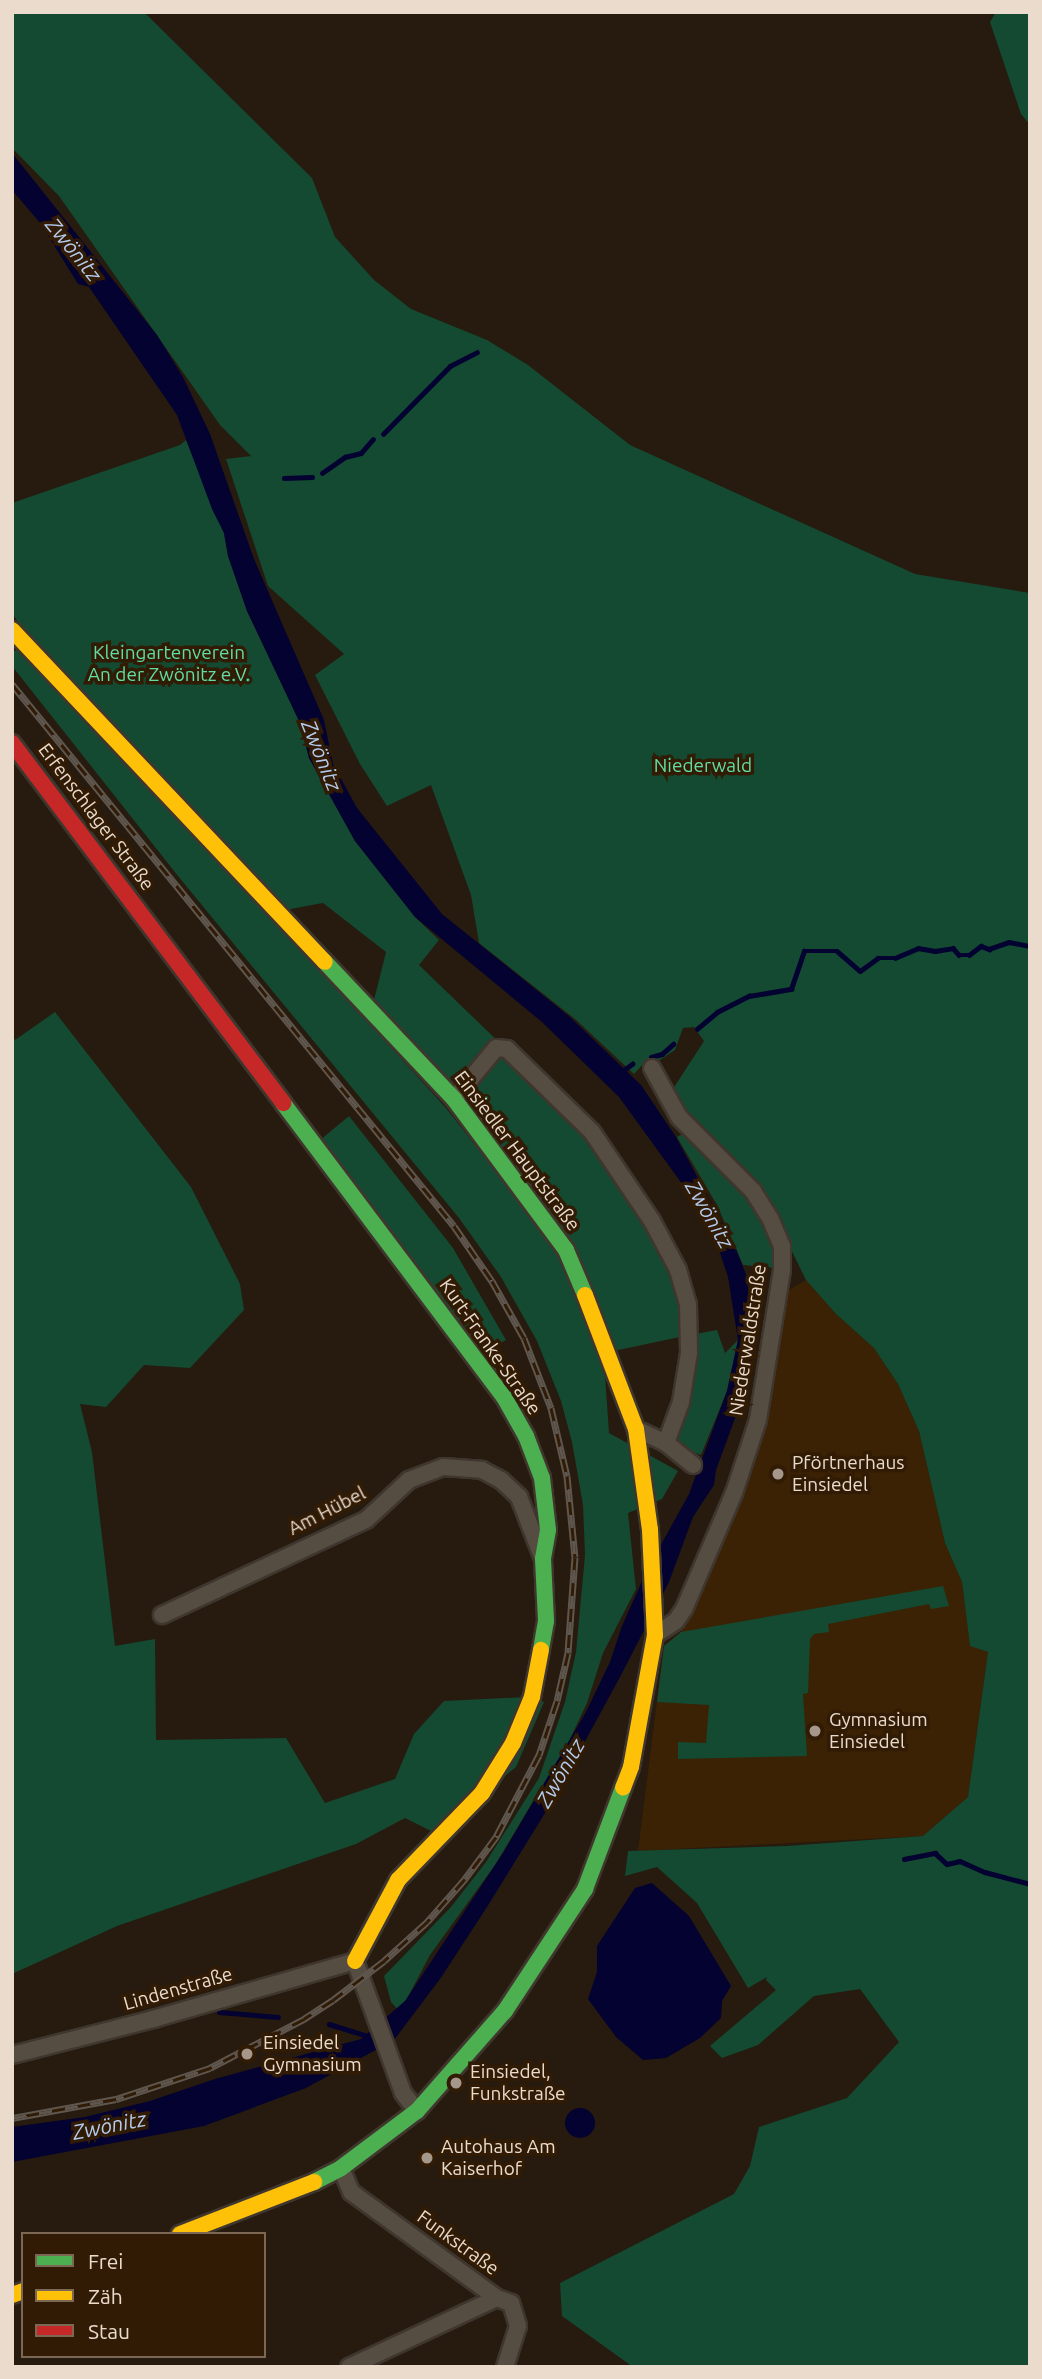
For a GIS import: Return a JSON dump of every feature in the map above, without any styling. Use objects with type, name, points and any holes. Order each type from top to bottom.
[{"type":"main road","name":"Einsiedler Hauptstraße","points":[[12,630],[454,1098],[566,1250],[609,1352],[636,1429],[650,1530],[655,1635],[631,1767],[585,1889],[505,2011],[417,2111],[341,2168],[297,2190],[185,2232]]},
{"type":"main road","name":"Erfenschlager Straße","points":[[12,743],[146,917]]},
{"type":"main road","name":"Kurt-Franke-Straße","points":[[146,917],[504,1397],[526,1436],[542,1478],[548,1530],[543,1559],[546,1621],[532,1697],[513,1743],[482,1793],[398,1880],[355,1961]]},
{"type":"street","points":[[454,1098],[496,1048],[507,1049],[592,1132],[645,1210],[678,1270],[688,1304],[689,1353],[681,1402],[666,1443]]},
{"type":"street","name":"Niederwaldstraße","points":[[652,1068],[679,1117],[753,1191],[770,1218],[782,1246],[782,1270],[758,1420],[734,1493],[684,1609],[676,1621],[655,1635]]},
{"type":"street","points":[[636,1429],[666,1443],[693,1465]]},
{"type":"street","name":"Am Hübel","points":[[162,1615],[366,1520],[409,1480],[443,1467],[482,1470],[501,1480],[519,1497],[543,1559]]},
{"type":"street","points":[[355,1961],[403,2094],[417,2111]]},
{"type":"street","name":"Lindenstraße","points":[[12,2054],[153,2019],[355,1961]]},
{"type":"street","name":"Funkstraße","points":[[341,2168],[351,2192],[497,2298],[349,2367]]},
{"type":"street","points":[[497,2298],[511,2303],[518,2326],[505,2367]]},
{"type":"shaded area","points":[[806,1280],[836,1314],[874,1348],[898,1384],[919,1431],[945,1543],[962,1582],[970,1645],[988,1652],[968,1797],[923,1836],[638,1851],[664,1646],[681,1632],[744,1489],[767,1414],[789,1290]]},
{"type":"green space","name":"Niederwald","points":[[12,12],[144,12],[312,178],[335,237],[374,280],[411,309],[487,340],[528,365],[630,445],[915,574],[1030,593],[1030,2367],[633,2367],[562,2316],[560,2283],[734,2194],[750,2166],[759,2127],[847,2098],[899,2042],[860,1989],[814,1996],[758,2045],[722,2058],[710,2046],[776,1990],[766,1980],[767,1977],[748,1988],[697,1903],[657,1867],[625,1876],[628,1851],[787,1846],[923,1836],[968,1797],[988,1652],[970,1646],[962,1582],[945,1543],[919,1431],[898,1384],[874,1348],[836,1314],[806,1280],[781,1229],[684,1114],[671,1092],[704,1041],[694,1027],[683,1028],[675,1050],[658,1061],[645,1062],[634,1074],[575,1019],[479,943],[471,895],[431,785],[387,806],[360,764],[315,675],[344,654],[268,586],[226,459],[251,456],[220,425],[59,196],[12,148]]},
{"type":"green space","points":[[996,12],[1030,12],[1030,125],[1021,114],[990,22]]},
{"type":"green space","name":"Kleingartenverein An der Zwönitz e.V.","points":[[186,440],[224,533],[228,556],[247,611],[300,723],[309,758],[355,841],[415,917],[439,940],[419,965],[592,1132],[678,1270],[690,1335],[717,1330],[725,1353],[738,1340],[727,1391],[701,1455],[666,1443],[689,1335],[609,1352],[566,1250],[371,1012],[386,952],[323,903],[269,913],[446,1108],[560,1254],[605,1375],[609,1433],[678,1471],[662,1499],[628,1513],[636,1589],[603,1653],[587,1703],[568,1743],[495,1865],[430,1955],[400,2012],[391,2002],[384,1976],[451,1907],[486,1862],[539,1778],[565,1702],[576,1652],[585,1555],[583,1505],[572,1442],[561,1401],[537,1341],[501,1277],[459,1218],[178,876],[12,666],[12,651],[20,650],[25,633],[12,613],[12,503],[180,445]]},
{"type":"green space","points":[[55,1012],[191,1187],[240,1284],[244,1310],[190,1368],[144,1365],[106,1407],[80,1404],[92,1452],[115,1646],[155,1639],[156,1740],[286,1738],[325,1803],[395,1779],[414,1734],[444,1701],[527,1697],[544,1702],[516,1767],[435,1833],[405,1818],[356,1844],[117,1926],[12,1974],[12,1036],[15,1040]]},
{"type":"green space","points":[[349,1116],[453,1248],[506,1340],[481,1354],[319,1141]]},
{"type":"green space","points":[[688,1131],[752,1199],[774,1238],[776,1268],[743,1265],[717,1205],[677,1137]]},
{"type":"green space","points":[[943,1586],[949,1606],[931,1609],[929,1604],[828,1624],[829,1632],[814,1634],[810,1639],[808,1693],[803,1694],[807,1756],[678,1759],[678,1742],[706,1743],[709,1705],[657,1702],[664,1646],[681,1632]]},
{"type":"water","name":"Zwönitz","points":[[12,153],[157,335],[183,377],[210,434],[254,559],[324,720],[333,764],[357,808],[442,914],[570,1017],[641,1085],[676,1137],[736,1249],[747,1277],[753,1345],[745,1391],[716,1470],[714,1485],[693,1517],[669,1582],[620,1677],[553,1800],[487,1907],[440,1979],[394,2040],[306,2088],[204,2126],[12,2162],[12,2127],[85,2117],[150,2101],[215,2079],[361,2039],[405,2001],[503,1853],[586,1712],[610,1662],[622,1626],[647,1570],[689,1494],[727,1391],[738,1340],[728,1277],[720,1253],[688,1192],[619,1097],[542,1022],[415,917],[355,841],[309,758],[300,723],[247,611],[228,556],[224,533],[212,509],[177,415],[89,287],[78,284],[41,224],[12,190]]},
{"type":"water","points":[[652,1883],[689,1916],[731,1986],[722,2001],[721,2018],[700,2038],[666,2058],[643,2060],[616,2037],[588,1999],[597,1972],[597,1946],[635,1888]]},
{"type":"water","points":[[580,2108],[591,2112],[595,2123],[591,2134],[580,2138],[569,2134],[565,2123],[569,2112]]},
{"type":"waterway","points":[[383,434],[450,366],[477,352]]},
{"type":"waterway","points":[[322,473],[345,457],[361,453],[373,439]]},
{"type":"waterway","points":[[284,478],[312,477]]},
{"type":"waterway","points":[[697,1029],[717,1012],[749,996],[791,989],[804,951],[837,951],[860,971],[878,958],[895,958],[918,948],[935,951],[953,948],[959,955],[969,955],[981,946],[989,949],[1009,942],[1030,946]]},
{"type":"waterway","points":[[651,1057],[662,1054],[673,1044]]},
{"type":"waterway","points":[[621,1072],[632,1064]]},
{"type":"waterway","points":[[904,1859],[935,1853],[947,1864],[960,1861],[985,1872],[1030,1884]]},
{"type":"waterway","points":[[219,2012],[278,2017]]},
{"type":"waterway","points":[[329,2024],[371,2037]]},
{"type":"railway","points":[[12,684],[454,1226],[492,1281],[524,1338],[551,1408],[567,1476],[575,1557],[568,1653],[557,1701],[539,1755],[496,1837],[464,1880],[427,1922],[384,1961],[333,2000],[304,2019],[210,2068],[116,2099],[12,2118]]},
{"type":"traffic: fast","points":[[325,962],[454,1099],[566,1250],[585,1295]]},
{"type":"traffic: fast","points":[[283,1103],[504,1397],[526,1436],[542,1478],[548,1530],[543,1559],[546,1621],[541,1650]]},
{"type":"traffic: fast","points":[[314,2182],[341,2168],[417,2111],[505,2011],[585,1889],[623,1788]]},
{"type":"traffic: slow","points":[[12,630],[325,962]]},
{"type":"traffic: slow","points":[[585,1295],[636,1429],[650,1530],[655,1635],[631,1767],[623,1788]]},
{"type":"traffic: slow","points":[[355,1961],[398,1880],[482,1793],[513,1743],[532,1697],[541,1650]]},
{"type":"traffic: slow","points":[[185,2232],[314,2182]]},
{"type":"traffic: slow","points":[[12,2295],[21,2292]]},
{"type":"traffic: jam","points":[[12,743],[283,1103]]},
{"type":"place","name":"Pförtnerhaus Einsiedel","points":[[778,1474]]},
{"type":"place","name":"Gymnasium Einsiedel","points":[[815,1731]]},
{"type":"place","name":"Einsiedel Gymnasium","points":[[247,2054]]},
{"type":"place","name":"Einsiedel, Funkstraße","points":[[456,2083]]},
{"type":"place","name":"Autohaus Am Kaiserhof","points":[[427,2158]]}]
